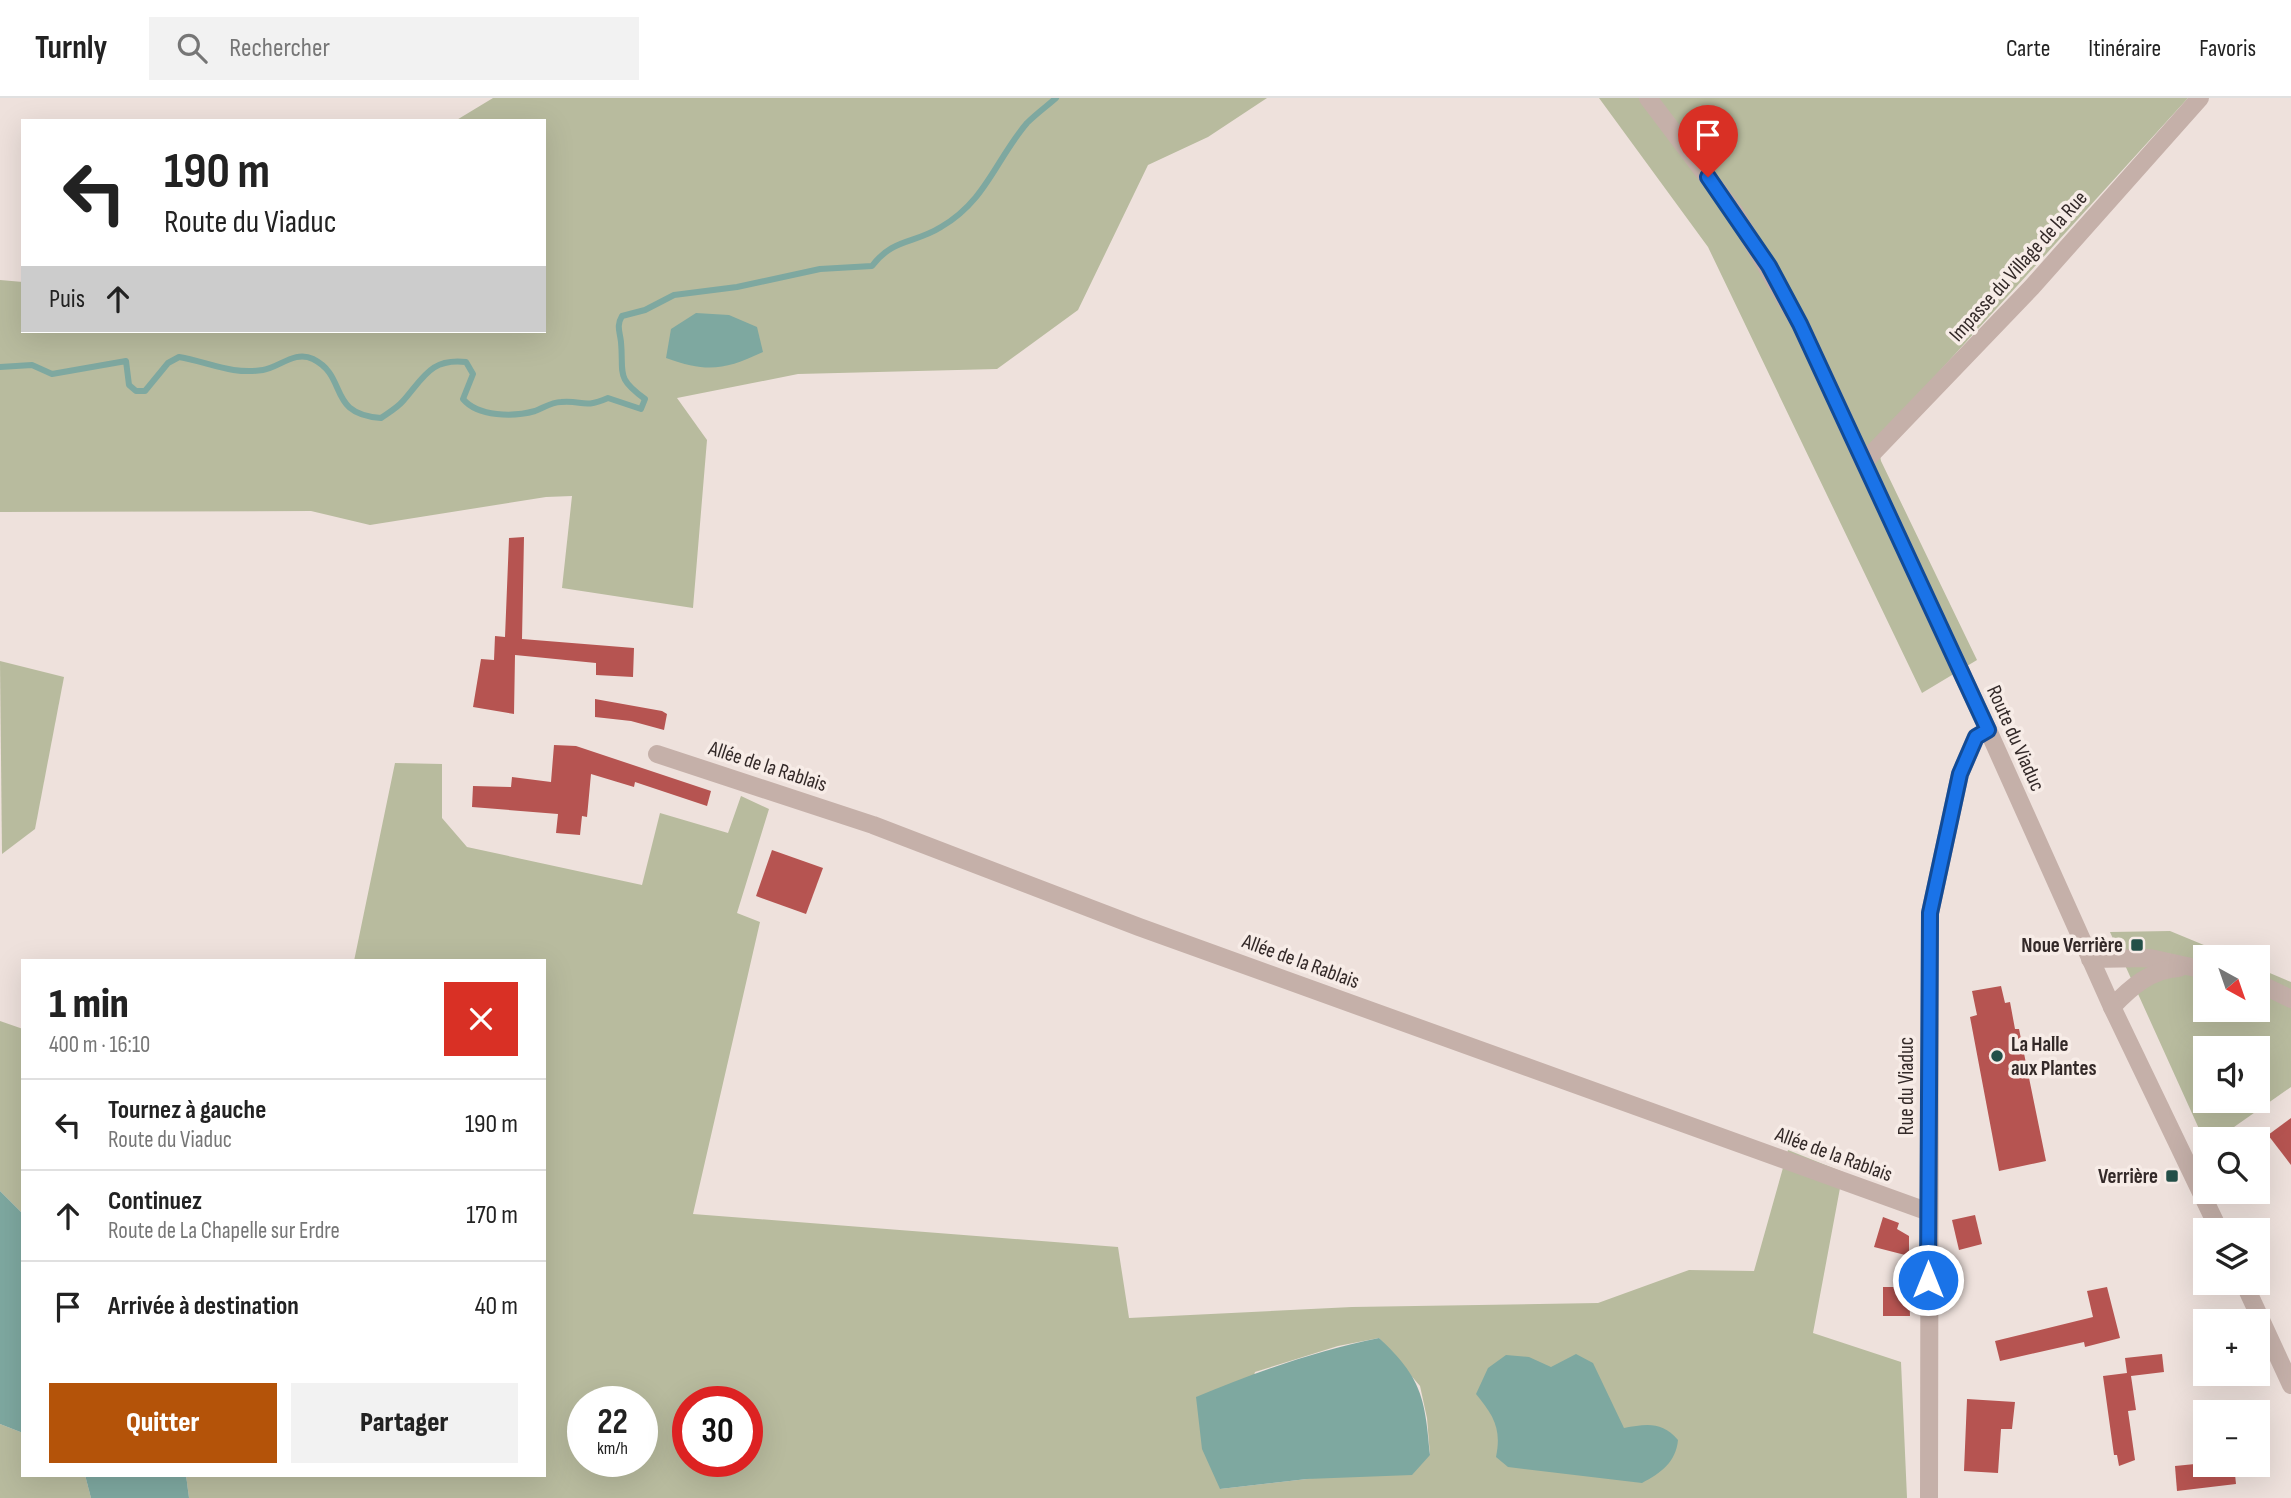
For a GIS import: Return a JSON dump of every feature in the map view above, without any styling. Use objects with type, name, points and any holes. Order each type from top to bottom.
[{"type":"street","name":"Route du Viaduc","points":[[1648,98],[1735,213],[1769,266],[1800,324],[1866,461],[2112,1007],[2213,1218]]},
{"type":"street","name":"Impasse du Village de la Rue","points":[[1866,461],[2032,287],[2200,98]]},
{"type":"street","name":"Rue du Viaduc","points":[[1929,1498],[1930,913],[1960,774],[1976,737],[1988,730]]},
{"type":"street","name":"Allée de la Rablais","points":[[657,754],[873,825],[1139,927],[1928,1213]]},
{"type":"street","points":[[2090,959],[2150,958],[2193,968]]},
{"type":"street","points":[[2112,1007],[2140,982],[2157,972],[2193,969]]},
{"type":"street","points":[[2270,989],[2291,999]]},
{"type":"street","points":[[2250,1295],[2291,1385]]},
{"type":"green space","points":[[493,98],[1267,98],[1208,137],[1148,165],[1078,310],[997,369],[798,374],[677,398],[707,440],[693,608],[562,588],[572,496],[546,497],[370,525],[311,511],[0,512],[0,280],[21,282],[21,333],[546,333],[546,119],[458,119]]},
{"type":"green space","points":[[1599,98],[2188,98],[1877,440],[1881,461],[1977,660],[1922,693],[1708,247]]},
{"type":"green space","points":[[0,661],[64,677],[35,829],[2,854]]},
{"type":"green space","points":[[395,763],[442,764],[442,818],[467,847],[642,885],[660,813],[728,833],[741,796],[769,809],[737,913],[760,922],[693,1214],[1118,1247],[1129,1318],[1352,1307],[1598,1303],[1689,1270],[1754,1271],[1788,1150],[1843,1172],[1813,1333],[1901,1362],[1907,1498],[189,1498],[186,1477],[546,1477],[546,959],[354,959]],"holes":[[[1379,1338],[1420,1386],[1427,1418],[1430,1455],[1307,1479],[1220,1489],[1255,1372],[1338,1346]]]},
{"type":"green space","points":[[2170,931],[2204,945],[2193,945],[2193,1022],[2270,1022],[2270,973],[2291,982],[2291,1087],[2270,1102],[2270,1036],[2193,1036],[2193,1113],[2254,1113],[2234,1127],[2198,1127],[2110,932]]},
{"type":"green space","points":[[0,1021],[21,1028],[21,1212],[0,1191]]},
{"type":"green space","points":[[0,1424],[21,1432],[21,1477],[86,1477],[91,1498],[0,1498]]},
{"type":"water","points":[[696,313],[729,315],[757,327],[763,352],[737,363],[716,367],[693,366],[666,358],[671,329]]},
{"type":"water","points":[[0,1191],[21,1212],[21,1432],[0,1424]]},
{"type":"water","points":[[1379,1338],[1413,1378],[1423,1403],[1430,1455],[1412,1475],[1307,1479],[1220,1489],[1202,1449],[1196,1397],[1286,1363]]},
{"type":"water","points":[[1576,1354],[1593,1363],[1624,1428],[1653,1425],[1666,1430],[1678,1440],[1671,1461],[1642,1483],[1508,1467],[1496,1457],[1498,1438],[1495,1422],[1476,1394],[1488,1368],[1506,1355],[1529,1357],[1551,1367]]},
{"type":"water","points":[[86,1477],[186,1477],[189,1498],[91,1498]]},
{"type":"building","points":[[524,537],[522,639],[634,648],[633,677],[596,675],[596,663],[515,655],[514,714],[473,707],[481,659],[494,660],[495,636],[505,637],[509,538]]},
{"type":"building","points":[[595,699],[662,711],[667,714],[664,730],[631,721],[595,717]]},
{"type":"building","points":[[554,745],[576,746],[711,791],[707,806],[635,782],[634,787],[591,774],[587,817],[582,816],[580,835],[556,833],[558,814],[472,807],[473,786],[511,787],[512,777],[551,782]]},
{"type":"building","points":[[772,850],[823,868],[806,914],[756,896]]},
{"type":"building","points":[[2001,986],[2005,1003],[2010,1002],[2015,1029],[2019,1029],[2046,1161],[1999,1171],[1970,1017],[1977,1015],[1972,991]]},
{"type":"building","points":[[2291,1118],[2291,1165],[2270,1138],[2270,1134]]},
{"type":"building","points":[[1975,1215],[1982,1244],[1959,1250],[1952,1220]]},
{"type":"building","points":[[1883,1217],[1899,1223],[1897,1229],[1909,1236],[1909,1256],[1874,1247]]},
{"type":"building","points":[[1883,1287],[1909,1287],[1910,1316],[1883,1316]]},
{"type":"building","points":[[2107,1287],[2120,1338],[2085,1347],[2084,1342],[2000,1361],[1995,1341],[2093,1317],[2087,1291]]},
{"type":"building","points":[[2162,1354],[2164,1372],[2131,1376],[2136,1410],[2128,1411],[2135,1460],[2119,1466],[2117,1455],[2114,1455],[2103,1376],[2127,1373],[2125,1358]]},
{"type":"building","points":[[1967,1399],[2015,1402],[2012,1429],[2001,1429],[1998,1473],[1964,1471]]},
{"type":"building","points":[[2193,1464],[2193,1477],[2235,1477],[2236,1484],[2177,1491],[2175,1466]]},
{"type":"waterway","points":[[0,367],[32,365],[52,374],[126,361],[129,385],[136,391],[145,391],[168,363],[179,357],[251,371],[263,370],[300,356],[313,359],[324,367],[352,410],[381,418],[401,404],[423,377],[436,366],[466,362],[473,374],[463,399],[487,412],[517,414],[535,411],[558,402],[588,404],[608,398],[641,409],[645,399],[635,392],[623,374],[619,326],[622,316],[645,310],[674,295],[737,287],[820,269],[872,266],[888,250],[931,232],[956,217],[980,192],[1027,123],[1056,98]]},
{"type":"place","name":"Noue Verrière","points":[[2137,945]]},
{"type":"place","name":"La Halle aux Plantes","points":[[1997,1056]]},
{"type":"place","name":"Verrière","points":[[2172,1176]]},
{"type":"route","points":[[1708,177],[1769,266],[1800,324],[1866,461],[1988,730],[1976,737],[1960,774],[1930,913],[1928,1280]]}]
